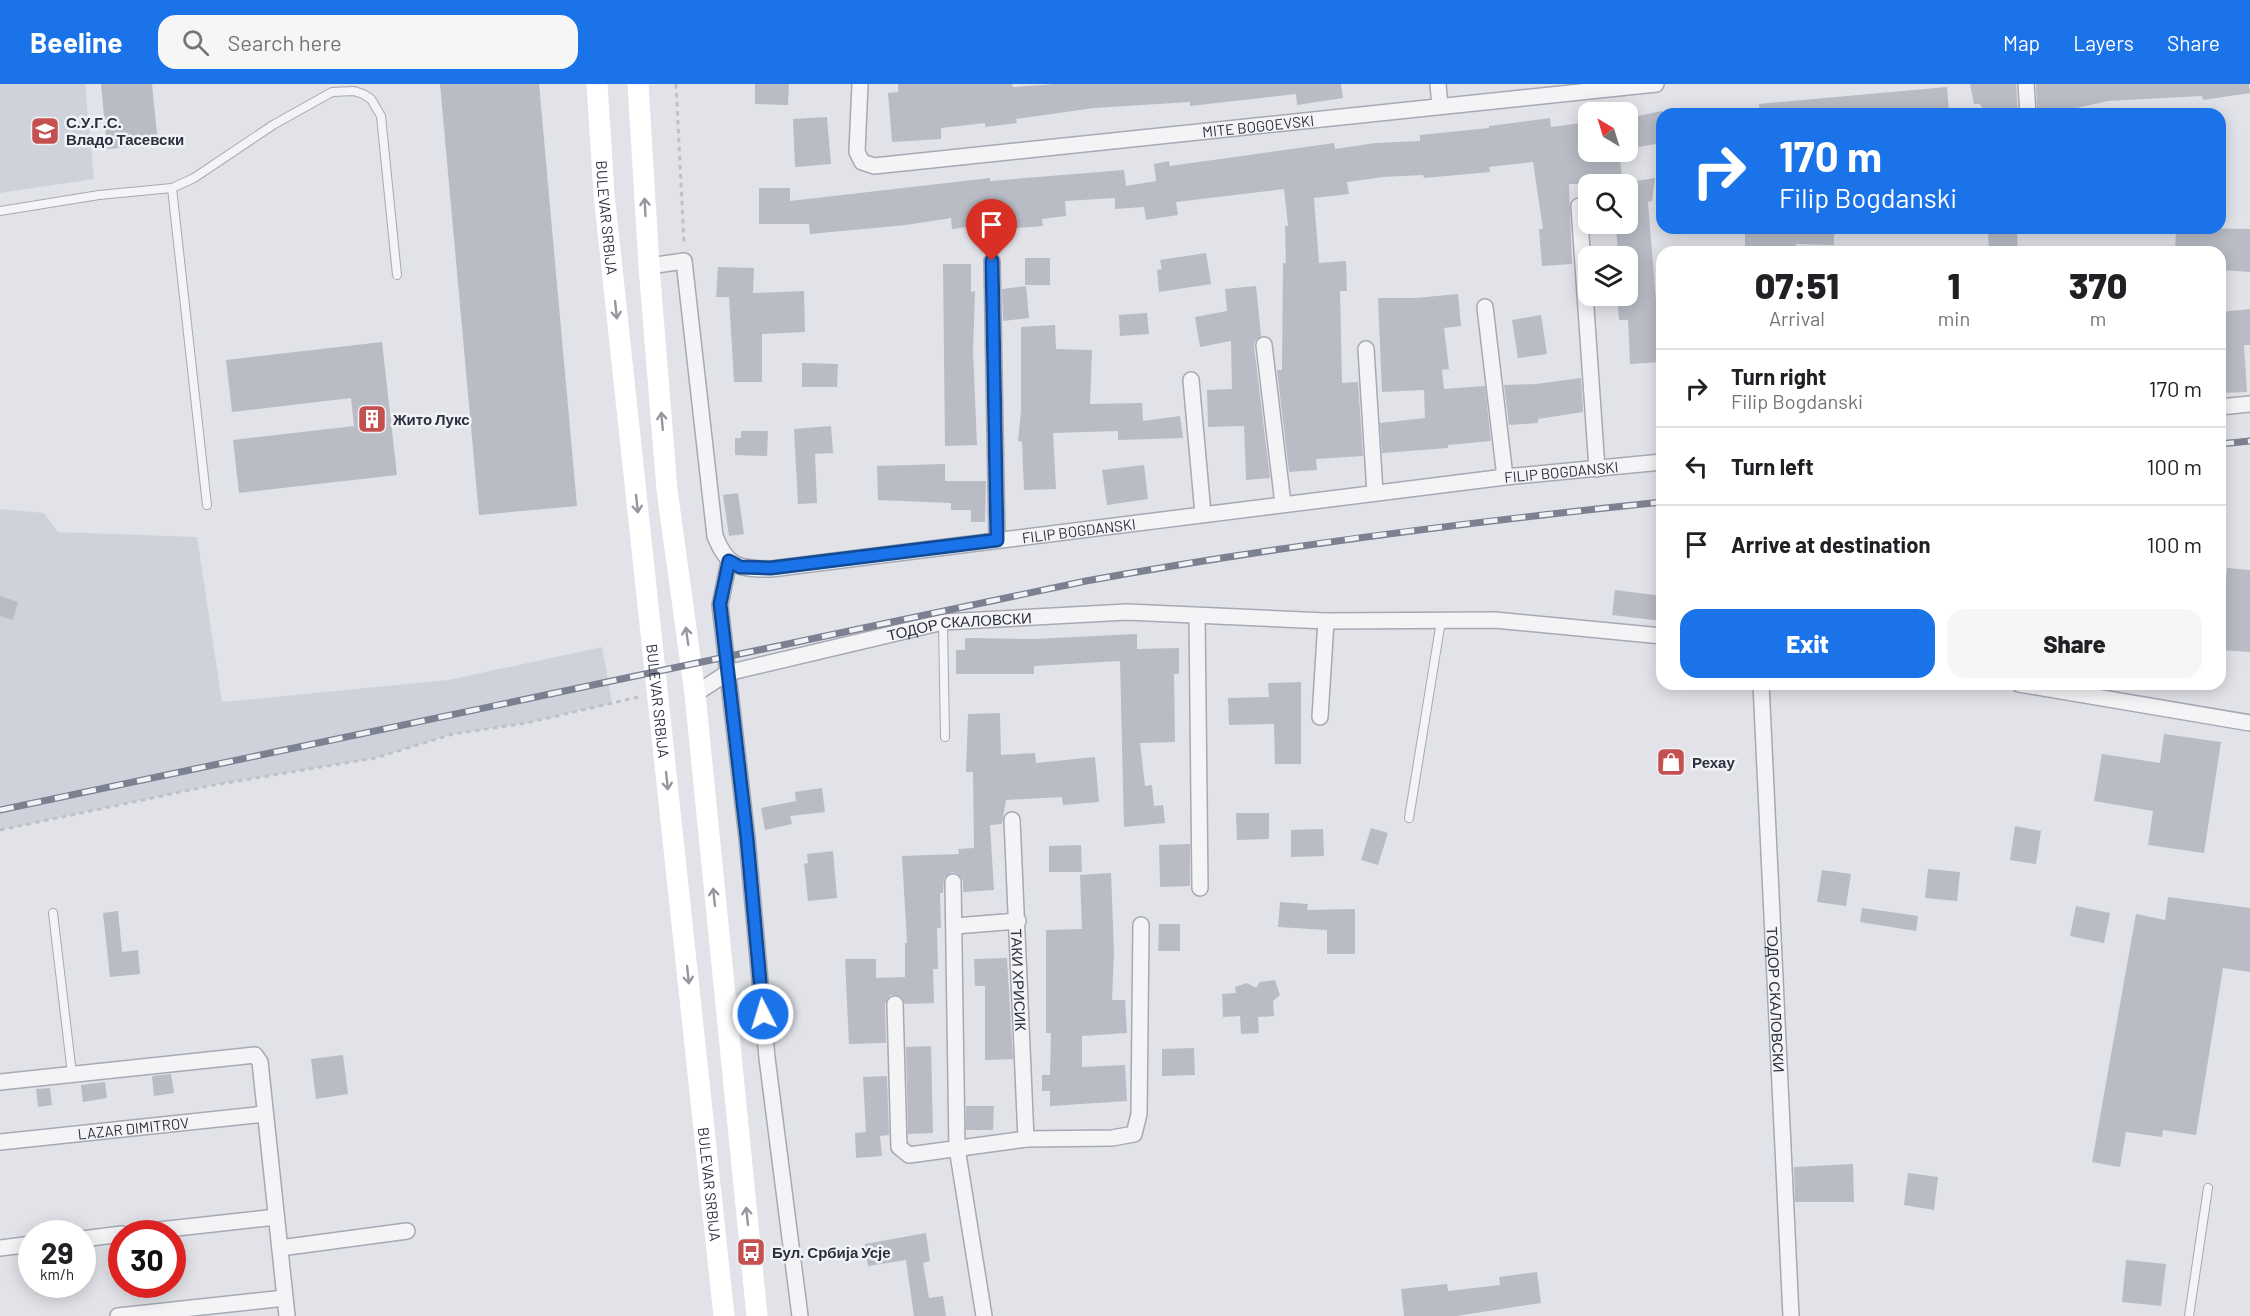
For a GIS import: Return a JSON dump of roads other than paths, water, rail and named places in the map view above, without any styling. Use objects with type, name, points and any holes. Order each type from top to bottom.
[{"type":"street","name":"BULEVAR SRBIJA","points":[[597,84],[604,194],[724,1316]]},
{"type":"street","points":[[638,84],[649,266],[668,490],[694,694],[757,1316]]},
{"type":"street","name":"MITE BOGOEVSKI","points":[[860,84],[857,152],[862,162],[873,166],[1440,106],[1596,87],[1656,84]]},
{"type":"street","points":[[1438,84],[1440,106]]},
{"type":"street","points":[[2026,84],[2028,108]]},
{"type":"street","points":[[1581,234],[1597,469]]},
{"type":"street","points":[[649,266],[684,261],[711,510],[715,536],[729,561],[720,604],[747,838],[767,1058],[800,1316]]},
{"type":"street","points":[[992,261],[997,540]]},
{"type":"street","points":[[1485,307],[1505,477]]},
{"type":"street","points":[[1264,345],[1283,504]]},
{"type":"street","points":[[1366,349],[1375,493]]},
{"type":"street","points":[[1191,380],[1203,514]]},
{"type":"street","points":[[2226,406],[2250,404]]},
{"type":"street","name":"FILIP BOGDANSKI","points":[[729,561],[740,567],[771,568],[1505,477],[1656,463]]},
{"type":"street","name":"ТОДОР СКАЛОВСКИ","points":[[694,694],[727,673],[943,622],[1127,612],[1326,621],[1495,620],[1656,635]]},
{"type":"street","points":[[1197,616],[1200,888]]},
{"type":"street","points":[[1320,717],[1326,621]]},
{"type":"street","name":"ТОДОР СКАЛОВСКИ","points":[[1761,690],[1791,1316]]},
{"type":"street","points":[[2055,690],[2250,723]]},
{"type":"street","name":"ТАКИ ХРИСИК","points":[[1012,820],[1026,1139]]},
{"type":"street","points":[[953,882],[957,1148],[984,1316]]},
{"type":"street","points":[[955,926],[1018,921]]},
{"type":"street","points":[[895,1004],[899,1148],[909,1155],[1026,1139],[1112,1138],[1134,1134],[1139,1114],[1141,926]]},
{"type":"street","points":[[0,1082],[255,1055],[260,1062],[287,1316]]},
{"type":"street","name":"LAZAR DIMITROV","points":[[0,1142],[265,1114]]},
{"type":"street","points":[[186,1227],[276,1217]]},
{"type":"street","points":[[280,1248],[407,1231]]},
{"type":"street","points":[[0,1248],[18,1246]]},
{"type":"street","points":[[118,1316],[285,1298]]},
{"type":"lane","points":[[0,211],[99,195],[172,188],[194,178],[281,120],[332,92],[354,91],[371,99],[381,116],[397,275]]},
{"type":"lane","points":[[172,188],[207,505]]},
{"type":"lane","points":[[1409,818],[1441,621]]},
{"type":"lane","points":[[943,622],[945,737]]},
{"type":"lane","points":[[52,913],[72,1074]]},
{"type":"lane","points":[[2189,1316],[2208,1188]]},
{"type":"railway","points":[[2226,443],[2250,441]]},
{"type":"railway","points":[[0,810],[1086,581],[1373,536],[1656,503]]},
{"type":"place","name":"С.У.Г.С. Владо Тасевски","points":[[45,131]]},
{"type":"place","name":"Жито Лукс","points":[[372,419]]},
{"type":"place","name":"Рехау","points":[[1671,762]]},
{"type":"place","name":"Бул. Србија Усје","points":[[751,1252]]}]
